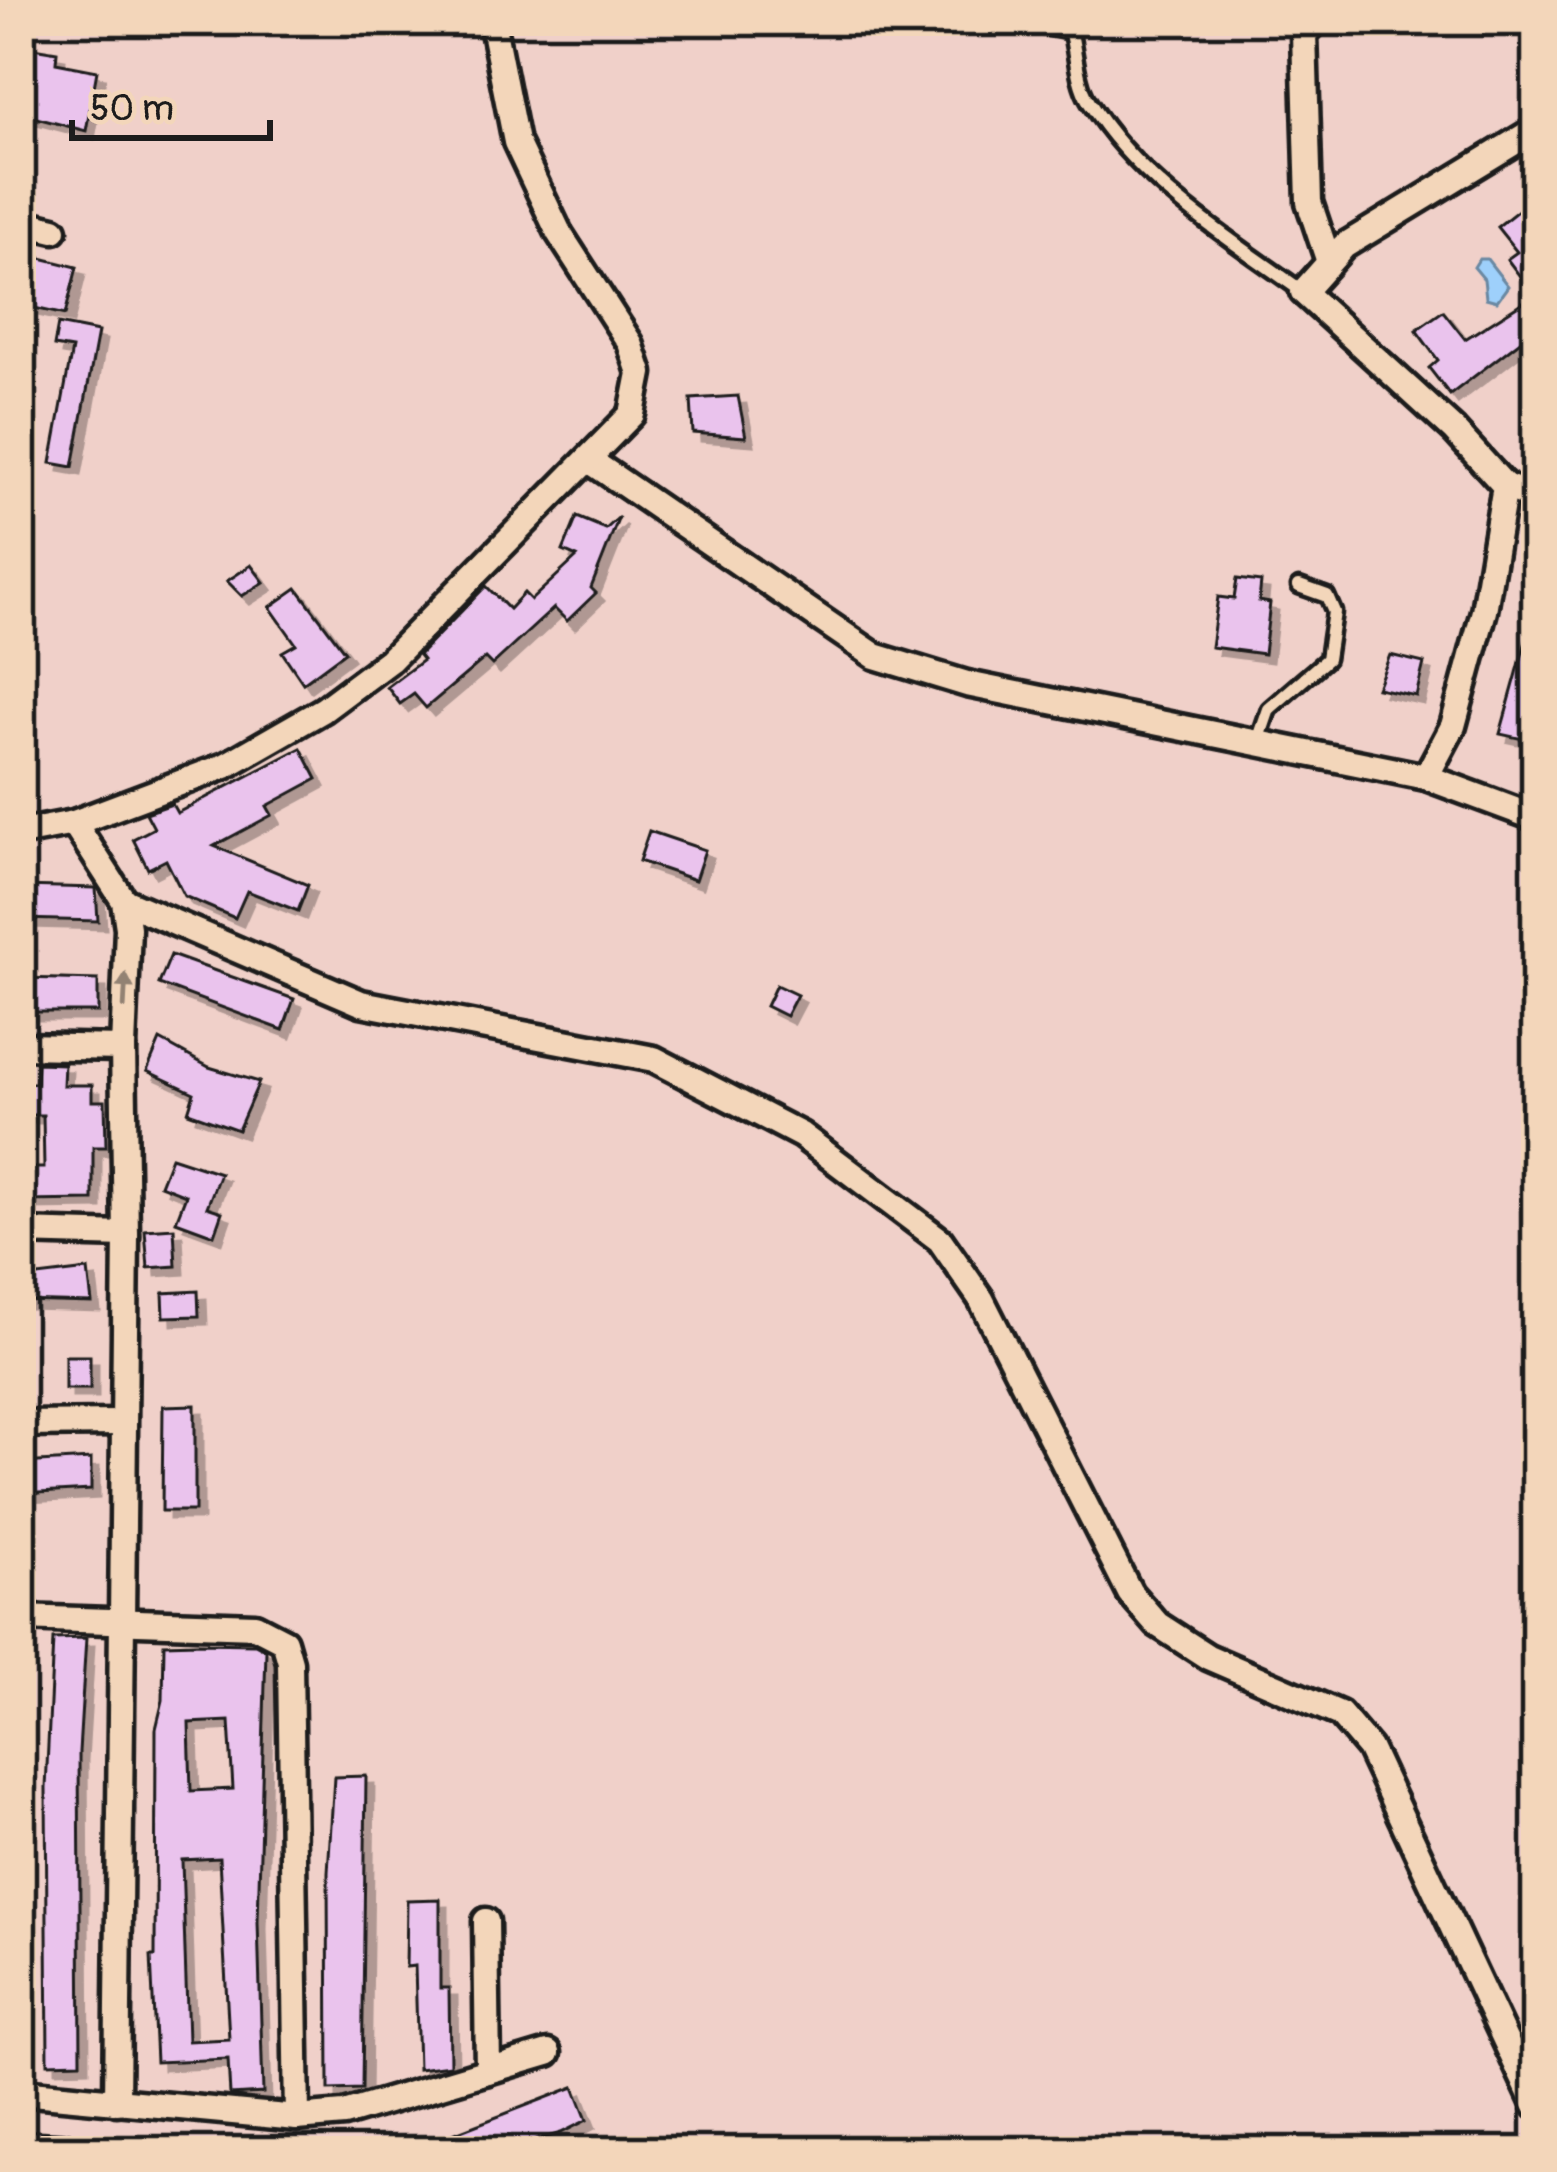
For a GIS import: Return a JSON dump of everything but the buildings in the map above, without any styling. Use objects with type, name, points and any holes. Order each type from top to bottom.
[{"type":"street","points":[[21,833],[74,823],[225,766],[322,710],[390,660],[632,414],[640,373],[630,343],[559,233],[516,142],[492,21]]},
{"type":"street","points":[[1308,25],[1310,202],[1330,262]]},
{"type":"street","points":[[1536,129],[1344,246],[1304,292],[1454,430],[1505,486],[1536,498]]},
{"type":"street","points":[[21,222],[54,230]]},
{"type":"street","points":[[589,460],[875,656],[967,683],[1426,777],[1536,818]]},
{"type":"street","points":[[1426,777],[1453,726],[1484,611],[1505,486]]},
{"type":"street","points":[[74,823],[124,901],[126,1235],[120,1424],[117,2102]]},
{"type":"street","points":[[124,901],[361,1003],[654,1059],[801,1135],[940,1240],[981,1299],[1130,1593],[1157,1624],[1208,1657],[1340,1714],[1370,1748],[1536,2106]]},
{"type":"street","points":[[21,1046],[123,1048]]},
{"type":"street","points":[[21,1232],[126,1235]]},
{"type":"street","points":[[21,1424],[120,1424]]},
{"type":"street","points":[[21,1618],[255,1626],[284,1641],[290,1662],[298,2118]]},
{"type":"street","points":[[486,1921],[488,2071]]},
{"type":"street","points":[[21,2092],[298,2118],[344,2114],[548,2054]]},
{"type":"lane","points":[[1011,21],[1070,26],[1086,98],[1138,163],[1192,212],[1304,292]]},
{"type":"lane","points":[[1257,744],[1277,700],[1327,659],[1334,612],[1327,596],[1299,586]]},
{"type":"water","points":[[1479,259],[1487,259],[1508,286],[1497,301],[1486,298],[1484,279],[1474,267]]}]
